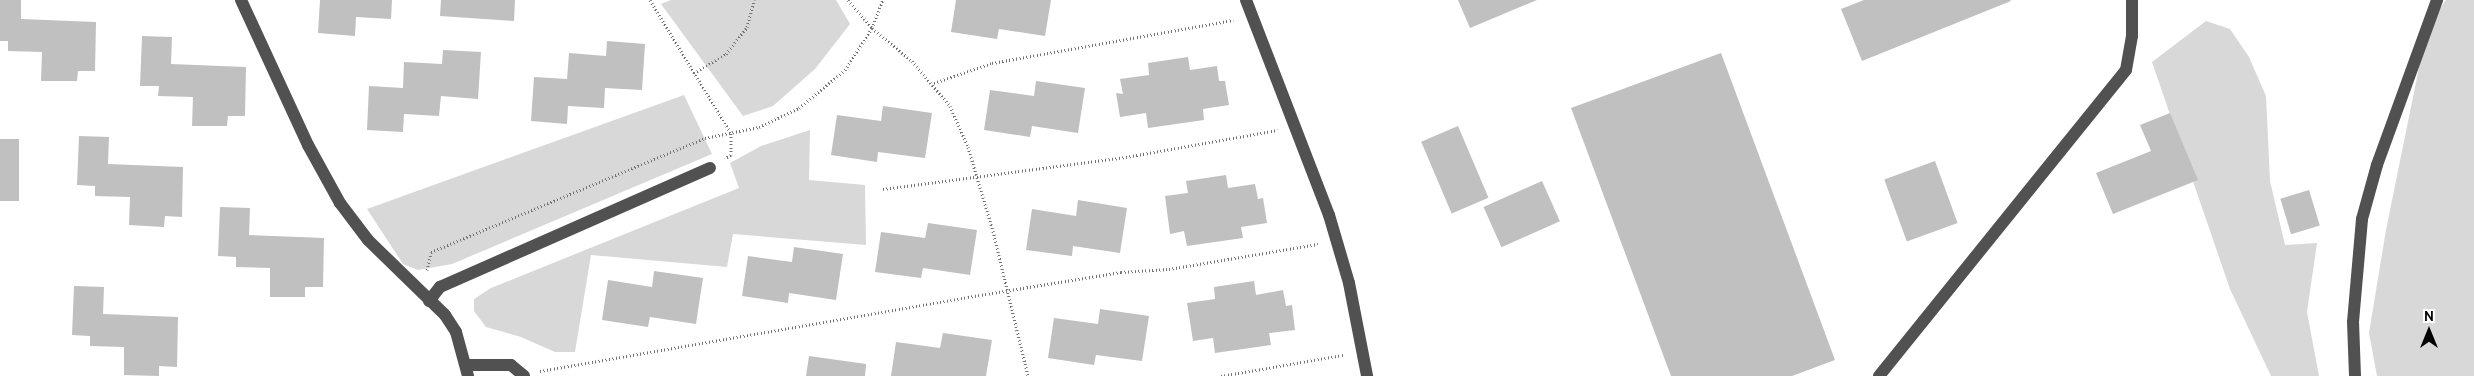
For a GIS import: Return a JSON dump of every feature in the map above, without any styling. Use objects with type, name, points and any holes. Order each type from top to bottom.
[{"type":"street","points":[[242,0],[308,145],[340,203],[368,240],[456,332],[467,371],[511,364],[523,375]]},
{"type":"street","points":[[1246,0],[1297,127],[1336,240],[1363,351],[1367,376]]},
{"type":"street","points":[[1879,376],[2126,70],[2132,36],[2133,0]]},
{"type":"street","points":[[2355,376],[2354,302],[2362,219],[2377,166],[2437,0]]},
{"type":"street","points":[[425,298],[440,288],[710,168]]},
{"type":"path","points":[[650,0],[731,133],[731,155],[710,168]]},
{"type":"path","points":[[694,73],[726,54],[747,27],[754,0]]},
{"type":"path","points":[[848,0],[872,28],[934,84],[950,106],[977,178],[1028,376]]},
{"type":"path","points":[[425,298],[431,252],[705,138],[759,127],[799,108],[844,70],[872,28],[883,0]]},
{"type":"path","points":[[934,84],[992,63],[1253,16]]},
{"type":"path","points":[[883,189],[1126,157],[1297,127]]},
{"type":"path","points":[[523,375],[1121,272],[1169,269],[1336,240]]},
{"type":"path","points":[[1221,376],[1363,351]]},
{"type":"shaded area","points":[[671,0],[836,0],[850,24],[815,69],[773,106],[743,116],[661,4]]},
{"type":"shaded area","points":[[2446,0],[2474,0],[2474,376],[2377,376],[2369,333],[2386,230],[2427,28]]},
{"type":"shaded area","points":[[2206,21],[2230,29],[2249,57],[2266,96],[2270,181],[2285,245],[2317,243],[2307,312],[2319,376],[2271,376],[2230,289],[2152,62]]},
{"type":"shaded area","points":[[684,95],[712,154],[452,264],[418,270],[403,264],[367,209]]},
{"type":"shaded area","points":[[810,130],[809,180],[865,185],[866,245],[733,234],[727,267],[591,255],[575,352],[555,352],[521,337],[486,327],[474,311],[474,299],[491,288],[739,188],[730,163],[761,146]]},
{"type":"building","points":[[0,0],[21,0],[21,19],[96,22],[95,71],[78,71],[77,81],[41,81],[42,52],[8,51],[8,41],[0,41]]},
{"type":"building","points":[[320,0],[392,0],[391,19],[356,17],[355,36],[318,33]]},
{"type":"building","points":[[441,0],[515,0],[514,21],[440,16]]},
{"type":"building","points":[[956,0],[1051,0],[1045,36],[999,29],[997,39],[951,32]]},
{"type":"building","points":[[1458,0],[1537,0],[1470,28]]},
{"type":"building","points":[[1864,0],[2011,1],[1862,61],[1841,9]]},
{"type":"building","points":[[142,36],[172,37],[171,64],[246,67],[245,116],[228,116],[227,126],[192,126],[193,97],[158,96],[159,86],[140,86]]},
{"type":"building","points":[[607,41],[645,44],[642,90],[605,88],[604,108],[568,106],[567,124],[531,121],[534,77],[567,79],[569,53],[606,56]]},
{"type":"building","points":[[443,50],[481,52],[478,99],[441,96],[439,116],[404,114],[403,132],[367,130],[369,86],[403,88],[404,62],[442,64]]},
{"type":"building","points":[[1721,53],[1835,360],[1792,376],[1671,376],[1571,108]]},
{"type":"building","points":[[1188,57],[1190,70],[1217,66],[1219,81],[1225,81],[1229,105],[1203,109],[1204,120],[1148,128],[1146,113],[1120,117],[1116,93],[1123,94],[1120,79],[1149,75],[1148,63]]},
{"type":"building","points":[[1036,81],[1085,88],[1078,133],[1032,126],[1030,137],[984,130],[990,90],[1034,96]]},
{"type":"building","points":[[883,106],[932,113],[925,158],[878,152],[877,162],[831,155],[837,115],[881,121]]},
{"type":"building","points":[[2170,113],[2198,180],[2113,214],[2096,173],[2151,151],[2140,125]]},
{"type":"building","points":[[1458,126],[1488,198],[1452,213],[1421,142]]},
{"type":"building","points":[[79,136],[109,137],[108,164],[183,167],[182,217],[165,216],[164,227],[129,225],[130,197],[95,196],[95,186],[77,185]]},
{"type":"building","points":[[0,139],[19,139],[19,201],[0,201]]},
{"type":"building","points":[[1935,161],[1958,223],[1907,241],[1884,179]]},
{"type":"building","points":[[1226,175],[1228,188],[1255,184],[1258,199],[1263,198],[1267,223],[1241,227],[1243,238],[1187,246],[1184,231],[1170,234],[1165,196],[1188,193],[1186,181]]},
{"type":"building","points":[[1542,181],[1560,221],[1501,247],[1484,207]]},
{"type":"building","points":[[2309,190],[2320,225],[2291,234],[2280,199]]},
{"type":"building","points":[[1078,200],[1127,208],[1120,253],[1073,246],[1072,256],[1026,250],[1032,209],[1076,216]]},
{"type":"building","points":[[220,207],[250,208],[249,235],[324,238],[323,287],[305,287],[305,297],[270,297],[270,268],[236,267],[236,257],[218,256]]},
{"type":"building","points":[[928,223],[977,230],[970,275],[923,268],[921,278],[875,272],[881,232],[925,238]]},
{"type":"building","points":[[794,247],[843,254],[836,300],[789,293],[788,303],[742,296],[748,256],[792,262]]},
{"type":"building","points":[[654,271],[703,278],[696,324],[650,317],[648,327],[602,320],[608,280],[652,287]]},
{"type":"building","points":[[1254,281],[1256,295],[1283,290],[1286,306],[1292,305],[1295,330],[1269,333],[1271,345],[1215,353],[1213,338],[1193,341],[1187,303],[1215,299],[1214,287]]},
{"type":"building","points":[[74,286],[104,287],[103,314],[178,317],[177,367],[159,366],[159,376],[124,375],[124,347],[90,346],[90,336],[72,335]]},
{"type":"building","points":[[1100,309],[1149,316],[1142,361],[1096,355],[1094,365],[1048,358],[1054,318],[1098,324]]},
{"type":"building","points":[[943,333],[992,340],[986,376],[891,376],[896,342],[940,348]]},
{"type":"building","points":[[809,356],[866,364],[865,376],[806,376]]}]
